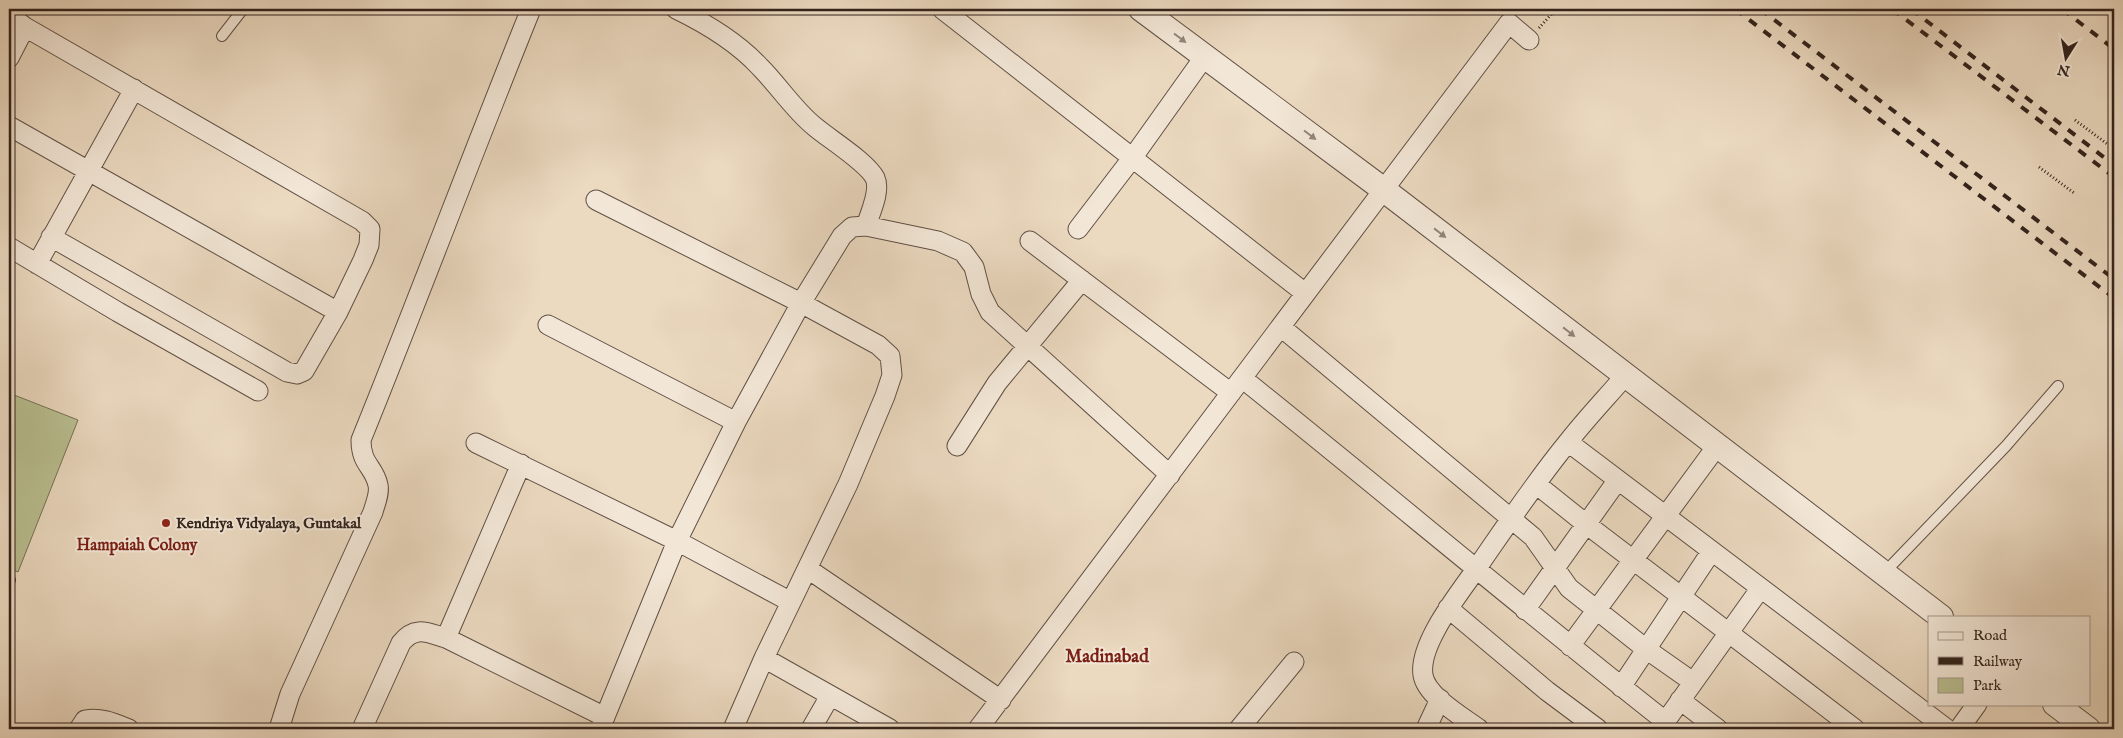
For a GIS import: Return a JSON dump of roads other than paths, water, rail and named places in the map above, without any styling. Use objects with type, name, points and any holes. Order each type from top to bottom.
[{"type":"street","points":[[279,729],[290,694],[373,512],[378,496],[378,485],[361,453],[361,440],[424,287],[467,170],[531,9]]},
{"type":"street","points":[[676,9],[705,23],[734,44],[759,65],[812,125],[869,169],[876,179],[876,195],[866,226]]},
{"type":"street","points":[[942,9],[1305,293]]},
{"type":"street","points":[[1141,9],[1384,190],[1940,616]]},
{"type":"street","points":[[9,15],[25,27],[362,221],[370,229],[369,245],[338,312],[304,371],[297,374],[287,372],[52,237]]},
{"type":"street","points":[[978,729],[1509,24],[1529,40]]},
{"type":"street","points":[[9,58],[25,27]]},
{"type":"street","points":[[1078,229],[1133,157],[1204,56]]},
{"type":"street","points":[[37,264],[134,89]]},
{"type":"street","points":[[9,126],[338,312]]},
{"type":"street","points":[[596,200],[801,303],[878,345],[890,356],[892,375],[885,396],[808,569],[764,658],[733,729]]},
{"type":"street","points":[[362,729],[401,643],[408,635],[415,632],[426,632],[446,638],[603,723],[677,541],[736,422],[801,303],[842,236],[852,227],[866,226],[938,241],[962,252],[974,267],[980,294],[990,312],[1170,475]]},
{"type":"street","points":[[1030,241],[1231,394]]},
{"type":"street","points":[[9,247],[258,391]]},
{"type":"street","points":[[957,446],[997,383],[1082,280]]},
{"type":"street","points":[[548,325],[736,422]]},
{"type":"street","points":[[1281,326],[1533,537],[1569,588],[1646,649],[1693,682]]},
{"type":"street","points":[[1479,729],[1433,692],[1423,676],[1424,655],[1448,608],[1511,518],[1568,442],[1625,376]]},
{"type":"street","points":[[1242,378],[1477,568],[1525,610],[1621,686],[1663,725],[1760,589]]},
{"type":"street","points":[[1568,442],[1617,481],[1947,729]]},
{"type":"street","points":[[476,443],[677,541],[791,602]]},
{"type":"street","points":[[1570,646],[1718,446]]},
{"type":"street","points":[[446,638],[521,464]]},
{"type":"street","points":[[1525,610],[1617,481]]},
{"type":"street","points":[[1536,484],[1855,729]]},
{"type":"street","points":[[1621,686],[1711,552]]},
{"type":"street","points":[[808,569],[1001,700]]},
{"type":"street","points":[[1448,608],[1548,691],[1598,729]]},
{"type":"street","points":[[764,658],[890,729]]},
{"type":"street","points":[[1239,729],[1294,662]]},
{"type":"street","points":[[810,729],[830,696]]},
{"type":"street","points":[[1426,729],[1440,699]]},
{"type":"street","points":[[1680,700],[1718,729]]},
{"type":"street","points":[[1959,729],[1976,706]]},
{"type":"street","points":[[2058,706],[2088,729]]},
{"type":"street","points":[[79,729],[85,720],[95,718],[129,729]]},
{"type":"lane","points":[[222,36],[243,9]]},
{"type":"lane","points":[[1884,573],[2006,446],[2058,386]]},
{"type":"railway","points":[[1735,9],[2114,298]]},
{"type":"railway","points":[[1760,9],[2114,279]]},
{"type":"railway","points":[[1892,9],[2114,177]]},
{"type":"railway","points":[[1911,9],[2114,165]]},
{"type":"railway","points":[[2062,9],[2114,49]]},
{"type":"place","name":"Kendriya Vidyalaya, Guntakal","points":[[166,523]]},
{"type":"district","name":"Hampaiah Colony","points":[[137,544]]},
{"type":"district","name":"Madinabad","points":[[1107,656]]}]
